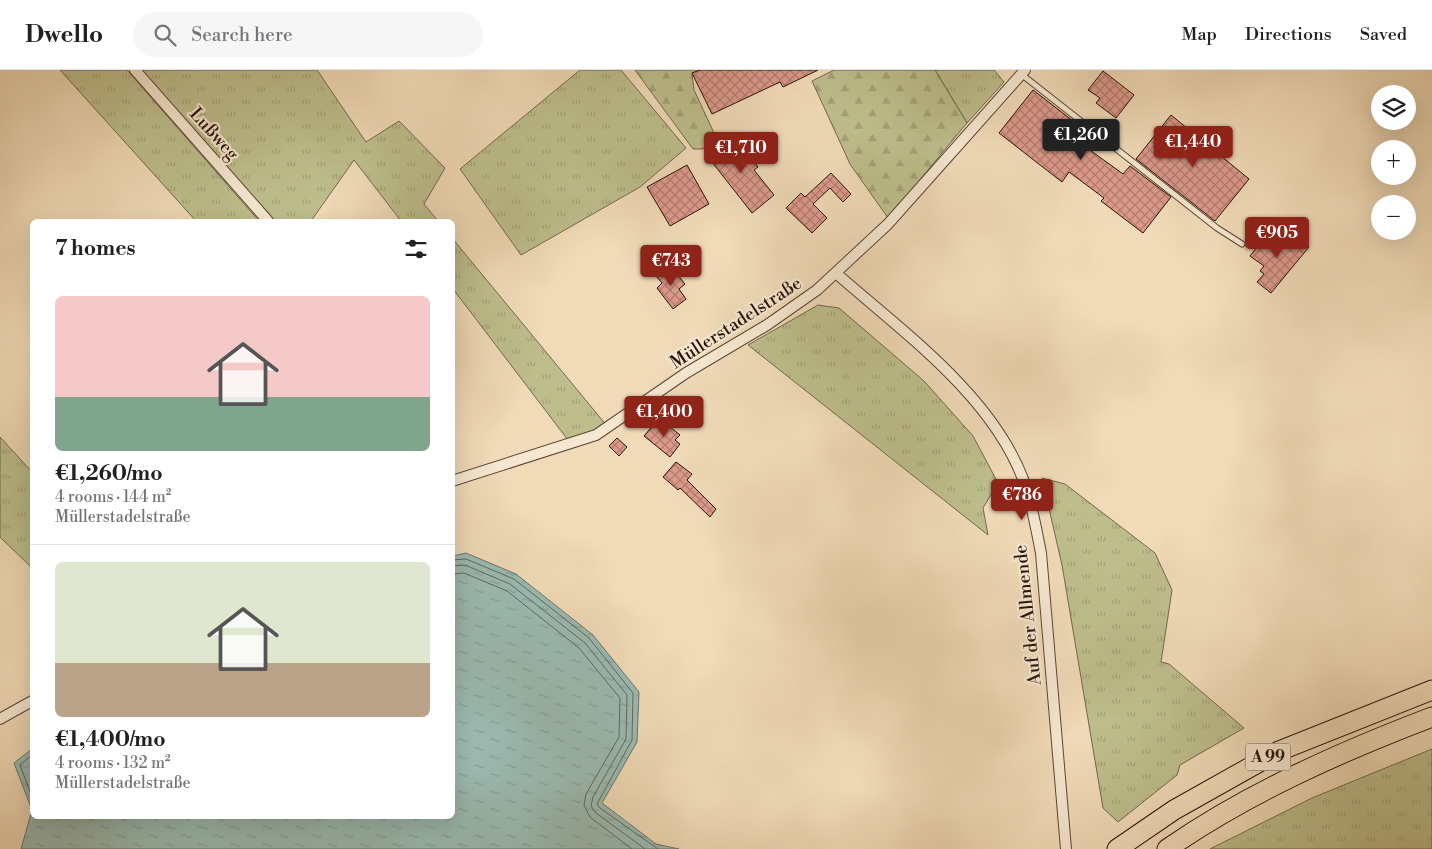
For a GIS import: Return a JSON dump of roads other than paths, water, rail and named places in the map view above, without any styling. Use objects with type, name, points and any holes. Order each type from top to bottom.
[{"type":"highway","name":"A 99","points":[[1117,849],[1174,810],[1279,751],[1432,690]]},
{"type":"highway","name":"A 99","points":[[1166,849],[1190,833],[1296,774],[1432,717]]},
{"type":"street","name":"Lußweg","points":[[135,70],[267,219]]},
{"type":"street","name":"Müllerstadelstraße","points":[[455,480],[596,435],[686,373],[767,326],[837,274],[888,224],[1023,72]]},
{"type":"street","name":"Auf der Allmende","points":[[837,274],[946,371],[977,403],[1003,440],[1022,478],[1032,508],[1041,553],[1066,849]]},
{"type":"street","points":[[0,719],[30,702]]},
{"type":"lane","points":[[1023,72],[1217,228],[1242,244]]},
{"type":"water","points":[[466,553],[516,574],[593,635],[639,692],[637,742],[602,803],[656,844],[679,849],[21,849],[30,817],[30,819],[455,819],[455,556]]},
{"type":"water","points":[[30,751],[30,805],[14,763]]}]
